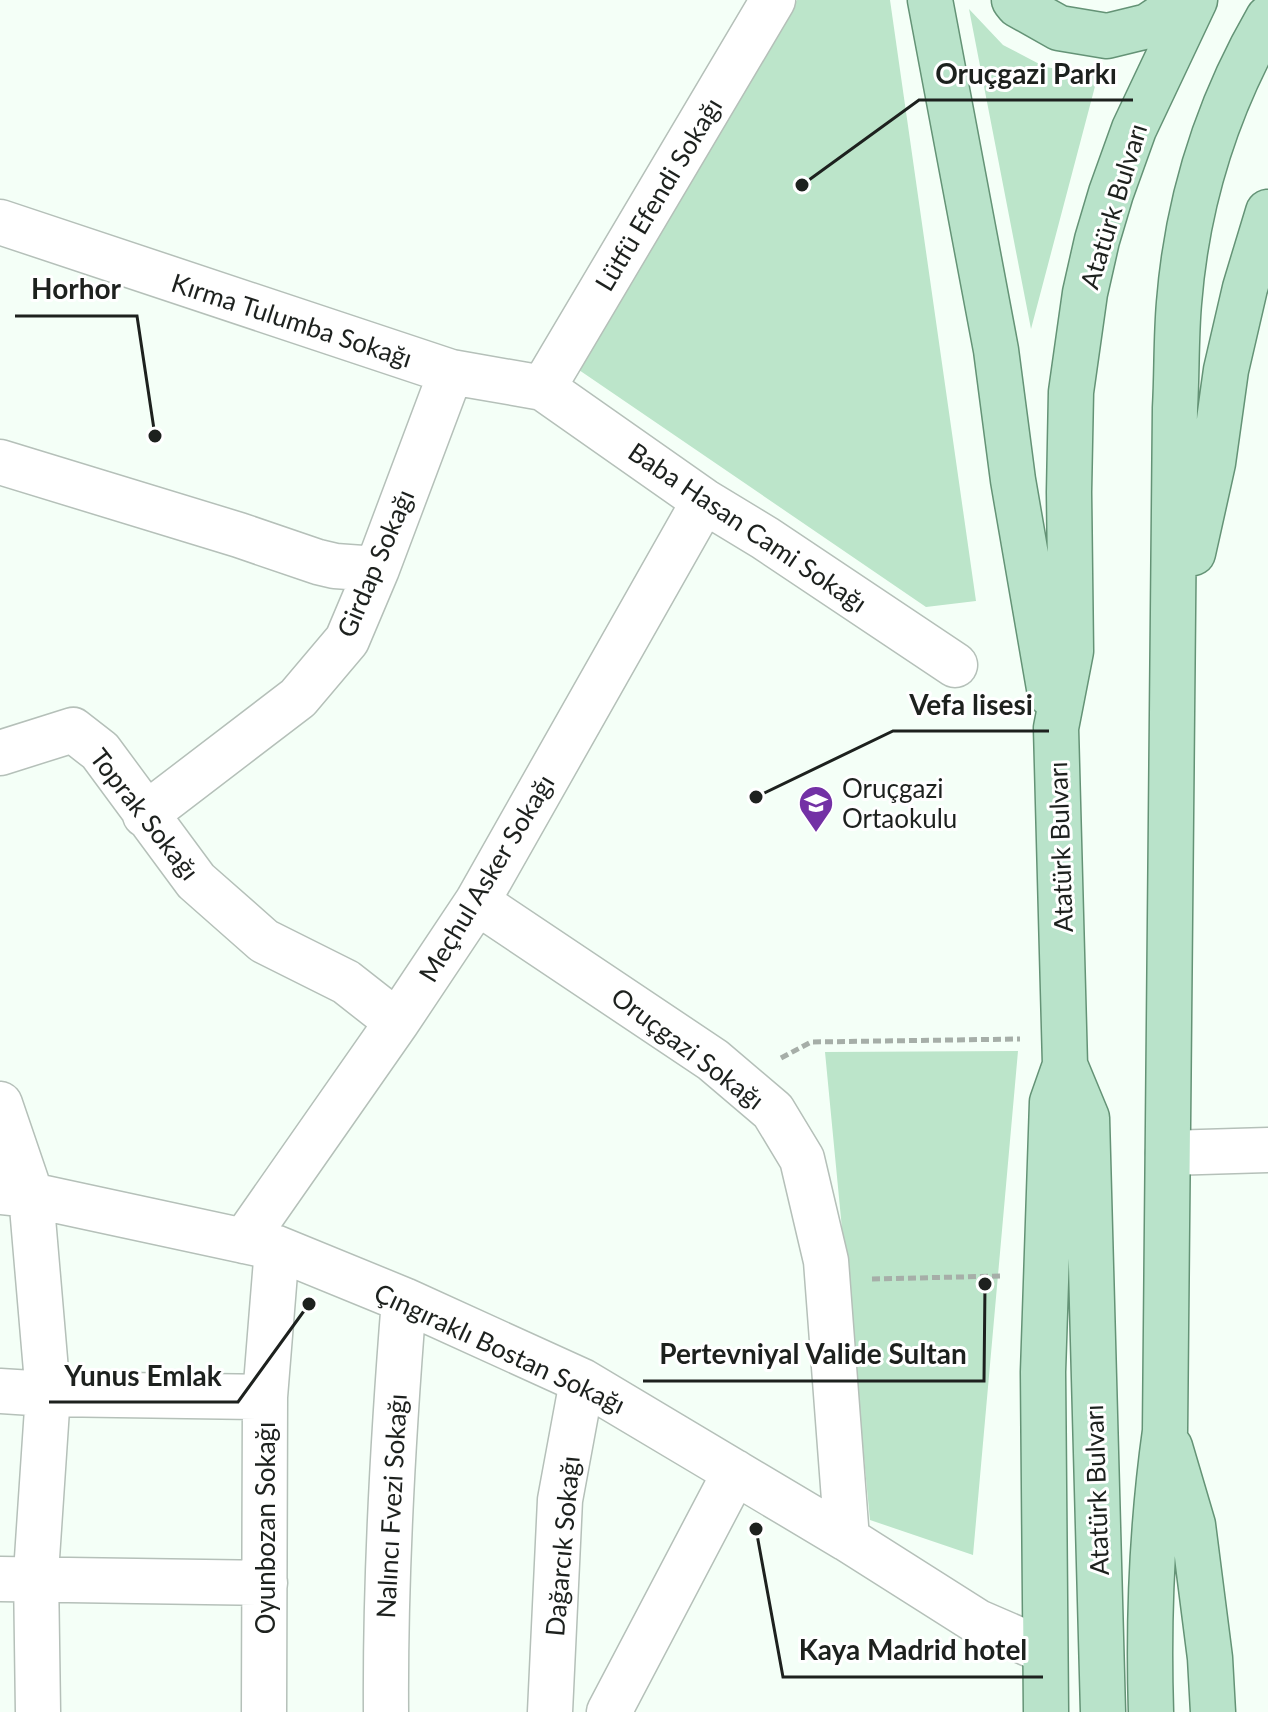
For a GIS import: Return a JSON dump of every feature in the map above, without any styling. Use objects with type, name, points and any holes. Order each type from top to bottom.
[{"type":"main road","points":[[930,0],[996,350],[1013,480],[1056,728]]},
{"type":"main road","points":[[1014,0],[1059,28],[1107,36],[1148,26],[1187,0]]},
{"type":"main road","name":"Atatürk Bulvarı","points":[[1103,1712],[1087,1118],[1065,1065],[1056,728],[1071,651],[1071,392],[1085,293],[1097,240],[1134,129],[1195,0]]},
{"type":"main road","name":"Atatürk Bulvarı","points":[[1151,1712],[1155,1506],[1165,1431],[1179,304],[1186,238],[1203,167],[1226,100],[1268,18]]},
{"type":"main road","points":[[1174,637],[1213,463],[1226,370],[1257,300],[1268,212]]},
{"type":"main road","points":[[1046,1712],[1043,1650],[1043,1372],[1052,1102],[1065,1065]]},
{"type":"main road","points":[[1165,1431],[1193,1525],[1210,1658],[1213,1712]]},
{"type":"street","name":"Lütfü Efendi Sokağı","points":[[543,388],[773,0]]},
{"type":"street","name":"Kırma Tulumba Sokağı","points":[[0,222],[451,372],[543,388]]},
{"type":"street","name":"Girdap Sokağı","points":[[145,815],[298,698],[347,640],[451,372]]},
{"type":"street","name":"Baba Hasan Cami Sokağı","points":[[543,388],[704,501],[955,665]]},
{"type":"street","points":[[0,462],[318,562],[377,569]]},
{"type":"street","name":"Meçhul Asker Sokağı","points":[[260,1244],[397,1022],[477,902],[704,501]]},
{"type":"street","name":"Toprak Sokağı","points":[[0,753],[73,730],[100,751],[196,881],[264,941],[346,982],[397,1022]]},
{"type":"street","name":"Oruçgazi Sokağı","points":[[477,902],[713,1060],[773,1111],[802,1159],[826,1261],[847,1539]]},
{"type":"street","points":[[0,1104],[48,1394],[18,1580],[38,1712]]},
{"type":"street","points":[[1168,1153],[1268,1150]]},
{"type":"street","name":"Çıngıraklı Bostan Sokağı","points":[[16,1194],[260,1244],[404,1300],[582,1381],[847,1539],[978,1622],[1043,1650]]},
{"type":"street","name":"Oyunbozan Sokağı","points":[[260,1244],[265,1397],[264,1712]]},
{"type":"street","name":"Nalıncı Fvezi Sokağı","points":[[386,1712],[385,1604],[404,1300]]},
{"type":"street","name":"Dağarcık Sokağı","points":[[550,1712],[560,1500],[582,1381]]},
{"type":"street","points":[[0,1391],[265,1397]]},
{"type":"street","points":[[609,1712],[735,1472]]},
{"type":"street","points":[[18,1580],[265,1583]]},
{"type":"path","points":[[811,1042],[1020,1039]]},
{"type":"path","points":[[827,1279],[1017,1276]]},
{"type":"green space","points":[[797,0],[890,0],[976,601],[926,607],[579,370]]},
{"type":"green space","points":[[969,9],[1003,45],[1045,67],[1098,75],[1031,329]]},
{"type":"green space","points":[[1018,1051],[973,1555],[870,1520],[825,1052]]},
{"type":"place","name":"Oruçgazi Parkı","points":[[802,185]]},
{"type":"place","name":"Horhor","points":[[155,436]]},
{"type":"place","name":"Vefa lisesi","points":[[756,797]]},
{"type":"place","name":"Oruçgazi Ortaokulu","points":[[816,834]]},
{"type":"place","name":"Pertevniyal Valide Sultan","points":[[985,1284]]},
{"type":"place","name":"Yunus Emlak","points":[[309,1304]]},
{"type":"place","name":"Kaya Madrid hotel","points":[[756,1529]]}]
